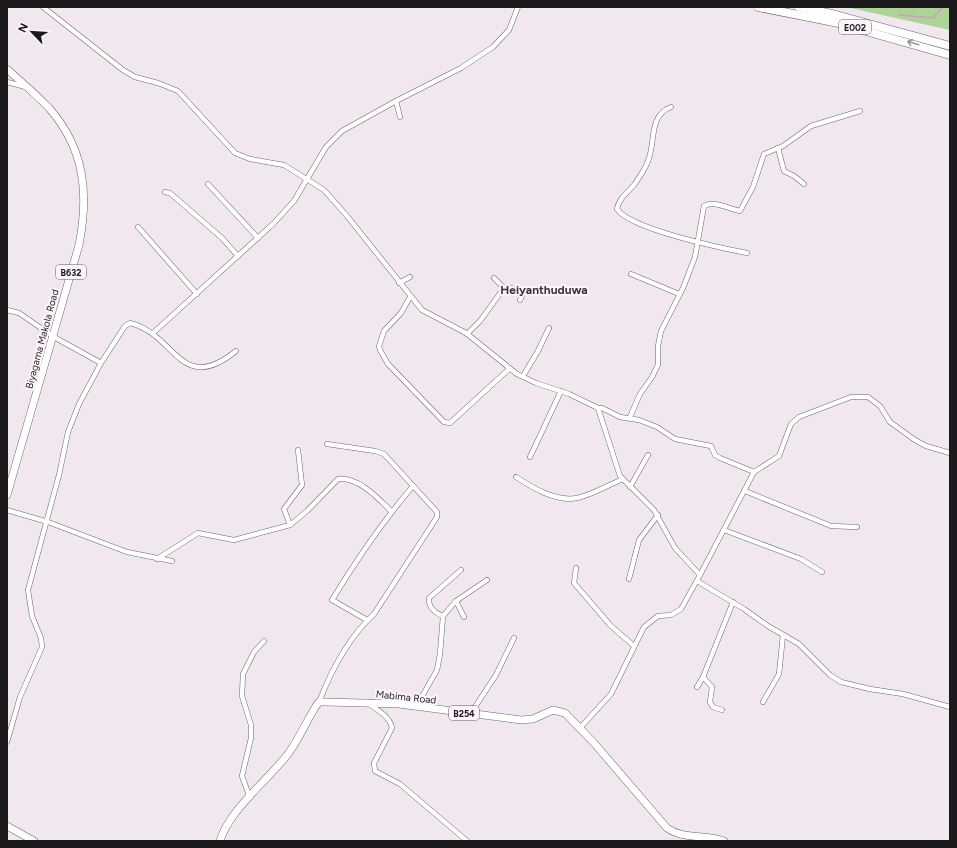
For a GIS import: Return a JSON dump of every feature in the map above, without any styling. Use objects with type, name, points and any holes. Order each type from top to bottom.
[{"type":"highway","name":"E002","points":[[758,7],[834,22],[950,55]]},
{"type":"highway","name":"E002","points":[[799,7],[844,16],[950,46]]},
{"type":"main road","name":"Biyagama Makola Road","points":[[7,69],[48,107],[60,123],[76,151],[83,178],[83,225],[54,337],[7,495]]},
{"type":"main road","name":"Mabima Road","points":[[319,702],[399,704],[415,708],[471,713],[521,720],[533,719],[553,710],[559,710],[572,717],[666,828],[681,835],[713,838],[724,841]]},
{"type":"main road","points":[[220,841],[223,832],[232,818],[288,754],[312,711],[319,702]]},
{"type":"main road","points":[[7,826],[34,841]]},
{"type":"street","points":[[43,7],[123,70],[135,77],[158,83],[178,91],[235,153],[250,159],[284,165],[307,179],[330,197],[410,297],[428,314],[467,334],[509,368],[523,376],[598,408],[602,408],[620,417],[630,418],[657,427],[675,439],[711,446],[715,455],[754,472]]},
{"type":"street","points":[[153,333],[258,238],[294,201],[326,147],[342,131],[396,101],[461,68],[492,47],[509,30],[518,7]]},
{"type":"street","points":[[7,82],[26,87]]},
{"type":"street","points":[[396,101],[400,117]]},
{"type":"street","points":[[671,107],[660,114],[654,129],[648,161],[634,185],[620,199],[617,209],[625,218],[698,242],[747,253]]},
{"type":"street","points":[[630,418],[637,399],[652,377],[658,364],[658,346],[661,331],[695,257],[704,206],[714,204],[740,211],[753,187],[764,154],[778,148],[811,126],[860,111]]},
{"type":"street","points":[[778,148],[784,171],[794,176],[804,184]]},
{"type":"street","points":[[208,184],[258,238]]},
{"type":"street","points":[[165,192],[170,193],[222,238],[238,256]]},
{"type":"street","points":[[138,228],[197,294]]},
{"type":"street","points":[[631,274],[679,294]]},
{"type":"street","points":[[399,283],[410,277]]},
{"type":"street","points":[[494,278],[503,287]]},
{"type":"street","points":[[503,287],[510,286],[522,296],[520,300]]},
{"type":"street","points":[[467,334],[496,301],[503,287]]},
{"type":"street","points":[[410,297],[402,313],[384,331],[379,346],[380,350],[388,364],[444,422],[450,423],[509,368]]},
{"type":"street","points":[[7,310],[19,313],[54,337],[101,363]]},
{"type":"street","points":[[7,742],[20,697],[42,647],[41,638],[32,616],[28,590],[48,522],[68,432],[79,404],[101,363],[128,323],[132,323],[153,333],[186,364],[194,367],[219,363],[236,351]]},
{"type":"street","points":[[523,376],[538,351],[549,328]]},
{"type":"street","points":[[530,457],[561,391]]},
{"type":"street","points":[[580,728],[611,694],[644,627],[658,616],[671,615],[681,609],[754,472],[779,456],[791,424],[799,417],[851,398],[868,397],[880,406],[890,422],[915,440],[926,446],[950,454]]},
{"type":"street","points":[[598,408],[623,479],[658,515],[675,548],[700,575]]},
{"type":"street","points":[[319,702],[328,680],[342,656],[367,620],[374,614],[437,517],[437,512],[384,454],[376,451],[327,444]]},
{"type":"street","points":[[290,525],[284,509],[302,485],[298,450]]},
{"type":"street","points":[[630,486],[648,455]]},
{"type":"street","points":[[516,477],[538,491],[576,498],[623,479]]},
{"type":"street","points":[[157,559],[198,533],[234,540],[290,525],[307,511],[338,479],[346,478],[368,490],[391,511]]},
{"type":"street","points":[[367,620],[332,600],[359,555],[391,511],[413,486]]},
{"type":"street","points":[[745,491],[831,526],[857,527]]},
{"type":"street","points":[[7,510],[48,522],[127,552],[172,561]]},
{"type":"street","points":[[629,579],[639,540],[658,515]]},
{"type":"street","points":[[724,530],[801,559],[822,572]]},
{"type":"street","points":[[576,568],[574,583],[611,626],[634,646]]},
{"type":"street","points":[[443,616],[434,611],[429,604],[428,598],[461,570]]},
{"type":"street","points":[[415,708],[437,670],[440,654],[443,616],[456,601],[487,580]]},
{"type":"street","points":[[697,581],[799,644],[830,675],[841,682],[870,689],[903,694],[950,707]]},
{"type":"street","points":[[456,601],[464,617]]},
{"type":"street","points":[[697,687],[703,677],[733,602]]},
{"type":"street","points":[[763,702],[779,674],[783,635]]},
{"type":"street","points":[[471,713],[496,674],[514,638]]},
{"type":"street","points":[[250,798],[242,776],[251,738],[252,725],[242,696],[243,674],[254,652],[264,641]]},
{"type":"street","points":[[703,677],[712,687],[710,702],[713,707],[722,710]]},
{"type":"street","points":[[368,703],[391,723],[392,728],[374,763],[375,771],[400,784],[467,841]]},
{"type":"green space","points":[[846,7],[950,7],[950,30]]},
{"type":"waterway","points":[[899,15],[933,18],[943,7]]},
{"type":"district","name":"Heiyanthuduwa","points":[[544,290]]}]
